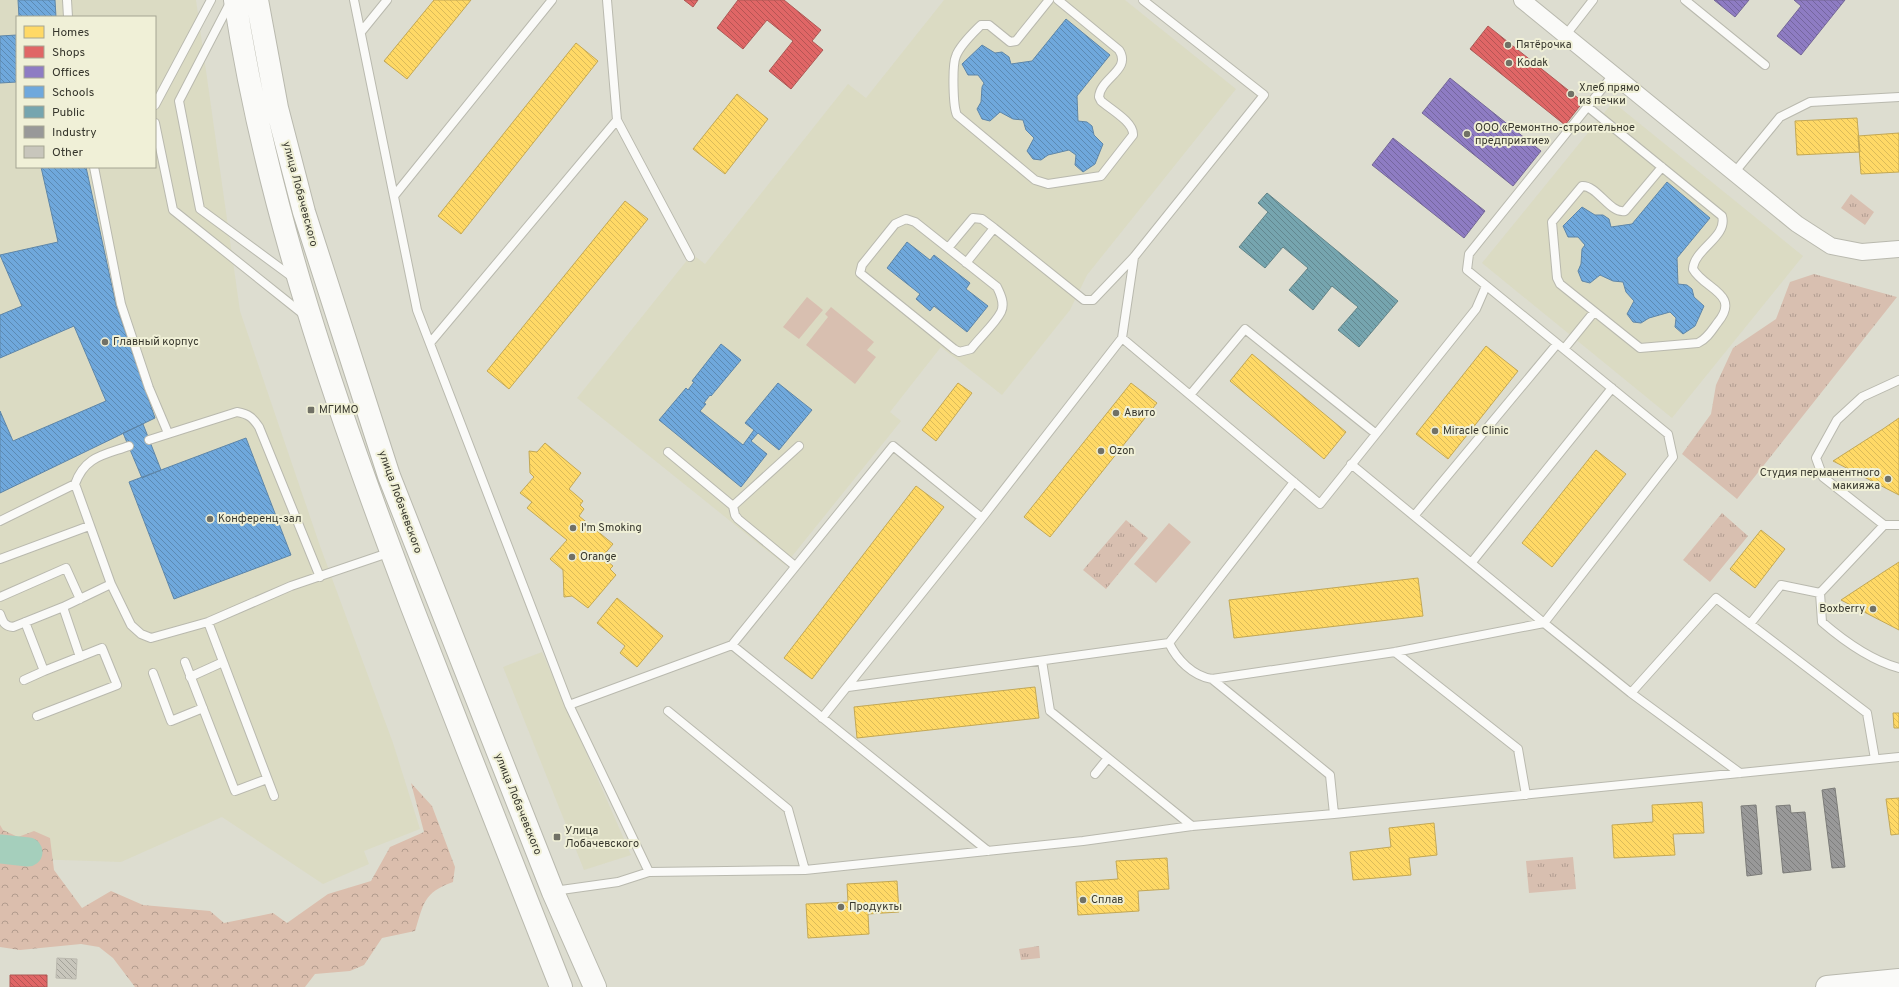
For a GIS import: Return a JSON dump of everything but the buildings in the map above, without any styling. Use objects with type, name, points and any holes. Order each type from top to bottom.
[{"type":"main road","name":"улица Лобачевского","points":[[235,0],[255,113],[310,320],[391,552],[561,987]]},
{"type":"main road","name":"улица Лобачевского","points":[[257,0],[277,108],[304,212],[394,491],[553,892],[595,987]]},
{"type":"main road","points":[[1827,987],[1899,980]]},
{"type":"street","points":[[1522,0],[1796,224],[1831,246],[1862,252],[1899,249]]},
{"type":"lane","points":[[68,0],[68,16]]},
{"type":"lane","points":[[156,103],[211,0]]},
{"type":"lane","points":[[231,0],[178,101],[200,209],[300,283]]},
{"type":"lane","points":[[354,0],[417,310],[569,705],[648,872]]},
{"type":"lane","points":[[361,32],[387,0]]},
{"type":"lane","points":[[394,196],[552,0]]},
{"type":"lane","points":[[607,0],[618,120],[690,257]]},
{"type":"lane","points":[[1049,0],[1016,40],[1010,42],[989,25],[981,25],[958,53],[954,62],[954,107],[957,115],[1035,180],[1048,184],[1101,176],[1133,135],[1130,125],[1101,101],[1099,97],[1102,90],[1123,61],[1119,50],[1058,0]]},
{"type":"lane","points":[[948,248],[972,218],[982,219],[1084,300],[1089,301],[1096,298],[1134,257],[1264,95],[1143,0]]},
{"type":"lane","points":[[1565,36],[1593,0]]},
{"type":"lane","points":[[1685,0],[1765,65]]},
{"type":"lane","points":[[1169,643],[1175,655],[1200,677],[1212,679],[1395,652],[1544,623],[1673,457],[1668,434],[1467,270],[1469,254],[1613,75]]},
{"type":"lane","points":[[1734,173],[1780,117],[1810,102],[1899,97]]},
{"type":"lane","points":[[1588,106],[1722,216],[1723,224],[1721,229],[1696,260],[1693,269],[1696,274],[1721,295],[1725,301],[1726,308],[1724,315],[1705,338],[1698,343],[1644,349],[1635,346],[1558,281],[1552,226],[1553,218],[1582,186],[1590,188],[1621,212],[1625,211],[1662,167]]},
{"type":"lane","points":[[430,343],[618,120]]},
{"type":"lane","points":[[156,128],[173,210],[310,320]]},
{"type":"lane","points":[[94,168],[121,304],[149,388],[168,433]]},
{"type":"lane","points":[[906,219],[915,222],[966,263],[997,288],[1001,294],[1002,303],[1001,312],[971,349],[966,352],[954,349],[860,272],[862,265],[899,221],[906,219]]},
{"type":"lane","points":[[966,263],[994,228]]},
{"type":"lane","points":[[822,718],[982,518],[1122,338],[1134,257]]},
{"type":"lane","points":[[1122,338],[1320,504],[1375,433],[1476,309],[1486,286]]},
{"type":"lane","points":[[1414,516],[1560,346],[1594,312]]},
{"type":"lane","points":[[1190,395],[1245,329],[1375,433]]},
{"type":"lane","points":[[1899,380],[1862,397],[1837,420],[1816,458],[1823,477],[1884,525],[1899,525]]},
{"type":"lane","points":[[1472,562],[1612,388]]},
{"type":"lane","points":[[149,440],[237,412],[246,414],[254,419],[259,427],[320,576]]},
{"type":"lane","points":[[129,446],[88,462],[80,472],[75,484],[111,584],[131,625],[141,634],[151,638],[208,622],[291,586],[391,552]]},
{"type":"lane","points":[[795,566],[738,520],[733,510],[734,506],[799,446]]},
{"type":"lane","points":[[569,705],[732,645],[893,446],[982,518]]},
{"type":"lane","points":[[668,452],[734,506]]},
{"type":"lane","points":[[1351,464],[1631,693],[1740,773]]},
{"type":"lane","points":[[848,687],[1169,643],[1294,482]]},
{"type":"lane","points":[[0,521],[75,484]]},
{"type":"lane","points":[[1884,525],[1820,593],[1822,622],[1844,641],[1886,664],[1899,668]]},
{"type":"lane","points":[[0,559],[89,526]]},
{"type":"lane","points":[[0,597],[66,568],[80,599]]},
{"type":"lane","points":[[0,614],[3,623],[7,626],[13,627],[63,607],[111,584]]},
{"type":"lane","points":[[1750,624],[1781,585],[1820,593]]},
{"type":"lane","points":[[1631,693],[1716,598],[1867,713],[1875,759]]},
{"type":"lane","points":[[63,607],[80,657]]},
{"type":"lane","points":[[25,622],[44,671]]},
{"type":"lane","points":[[208,622],[274,796]]},
{"type":"lane","points":[[732,645],[988,851]]},
{"type":"lane","points":[[24,680],[102,648],[117,685],[36,716]]},
{"type":"lane","points":[[1395,652],[1518,749],[1526,795]]},
{"type":"lane","points":[[1042,661],[1050,712],[1192,826]]},
{"type":"lane","points":[[185,662],[235,791],[267,779]]},
{"type":"lane","points":[[190,677],[223,662]]},
{"type":"lane","points":[[152,673],[171,721],[203,708]]},
{"type":"lane","points":[[1212,679],[1330,775],[1334,814]]},
{"type":"lane","points":[[668,711],[788,809],[805,870]]},
{"type":"lane","points":[[553,892],[618,882],[648,872],[805,870],[1083,841],[1192,826],[1526,795],[1899,756]]},
{"type":"lane","points":[[1095,774],[1108,758]]},
{"type":"shaded area","points":[[0,0],[196,0],[240,311],[320,546],[393,743],[420,829],[364,851],[369,864],[323,884],[222,817],[121,862],[0,858]]},
{"type":"shaded area","points":[[944,0],[1125,0],[1236,89],[1087,275],[1070,310],[1002,395],[941,347],[890,412],[901,421],[785,565],[577,398],[692,254],[705,264],[848,84],[866,98]]},
{"type":"shaded area","points":[[1613,102],[1803,256],[1672,418],[1482,263]]},
{"type":"shaded area","points":[[542,652],[631,855],[584,870],[503,667]]},
{"type":"green space","points":[[1851,194],[1874,212],[1865,225],[1841,208]]},
{"type":"green space","points":[[1814,274],[1897,297],[1737,499],[1682,454],[1711,414],[1716,385],[1733,348],[1776,319],[1790,282]]},
{"type":"green space","points":[[807,297],[823,310],[799,339],[783,327]]},
{"type":"green space","points":[[831,307],[874,342],[867,350],[876,357],[855,384],[806,345],[828,317],[825,314]]},
{"type":"green space","points":[[1722,513],[1748,536],[1710,582],[1683,560]]},
{"type":"green space","points":[[1126,520],[1148,538],[1106,589],[1083,570]]},
{"type":"green space","points":[[1169,523],[1191,542],[1156,583],[1134,564]]},
{"type":"green space","points":[[411,783],[432,806],[455,867],[453,882],[436,890],[426,900],[415,931],[382,938],[364,965],[350,971],[315,974],[305,987],[135,987],[113,958],[99,947],[81,944],[20,950],[0,947],[0,825],[3,830],[18,837],[34,831],[50,838],[54,870],[82,908],[111,891],[143,905],[210,911],[224,923],[273,913],[287,923],[328,894],[371,881],[390,847],[424,832]]},
{"type":"green space","points":[[1573,857],[1576,889],[1529,893],[1526,861]]},
{"type":"green space","points":[[1039,946],[1040,958],[1021,960],[1019,949]]},
{"type":"waterway","points":[[0,849],[28,852]]},
{"type":"place","name":"Пятёрочка","points":[[1508,45]]},
{"type":"place","name":"Kodak","points":[[1509,63]]},
{"type":"place","name":"Хлеб прямо из печки","points":[[1571,94]]},
{"type":"place","name":"ООО «Ремонтно-строительное предприятие»","points":[[1467,134]]},
{"type":"place","name":"Главный корпус","points":[[105,342]]},
{"type":"place","name":"МГИМО","points":[[311,410]]},
{"type":"place","name":"Авито","points":[[1116,413]]},
{"type":"place","name":"Miracle Clinic","points":[[1435,431]]},
{"type":"place","name":"Ozon","points":[[1101,451]]},
{"type":"place","name":"Студия перманентного макияжа","points":[[1888,479]]},
{"type":"place","name":"Конференц-зал","points":[[210,519]]},
{"type":"place","name":"I'm Smoking","points":[[573,528]]},
{"type":"place","name":"Orange","points":[[572,557]]},
{"type":"place","name":"Boxberry","points":[[1873,609]]},
{"type":"place","name":"Улица Лобачевского","points":[[557,837]]},
{"type":"place","name":"Сплав","points":[[1083,900]]},
{"type":"place","name":"Продукты","points":[[841,907]]}]
